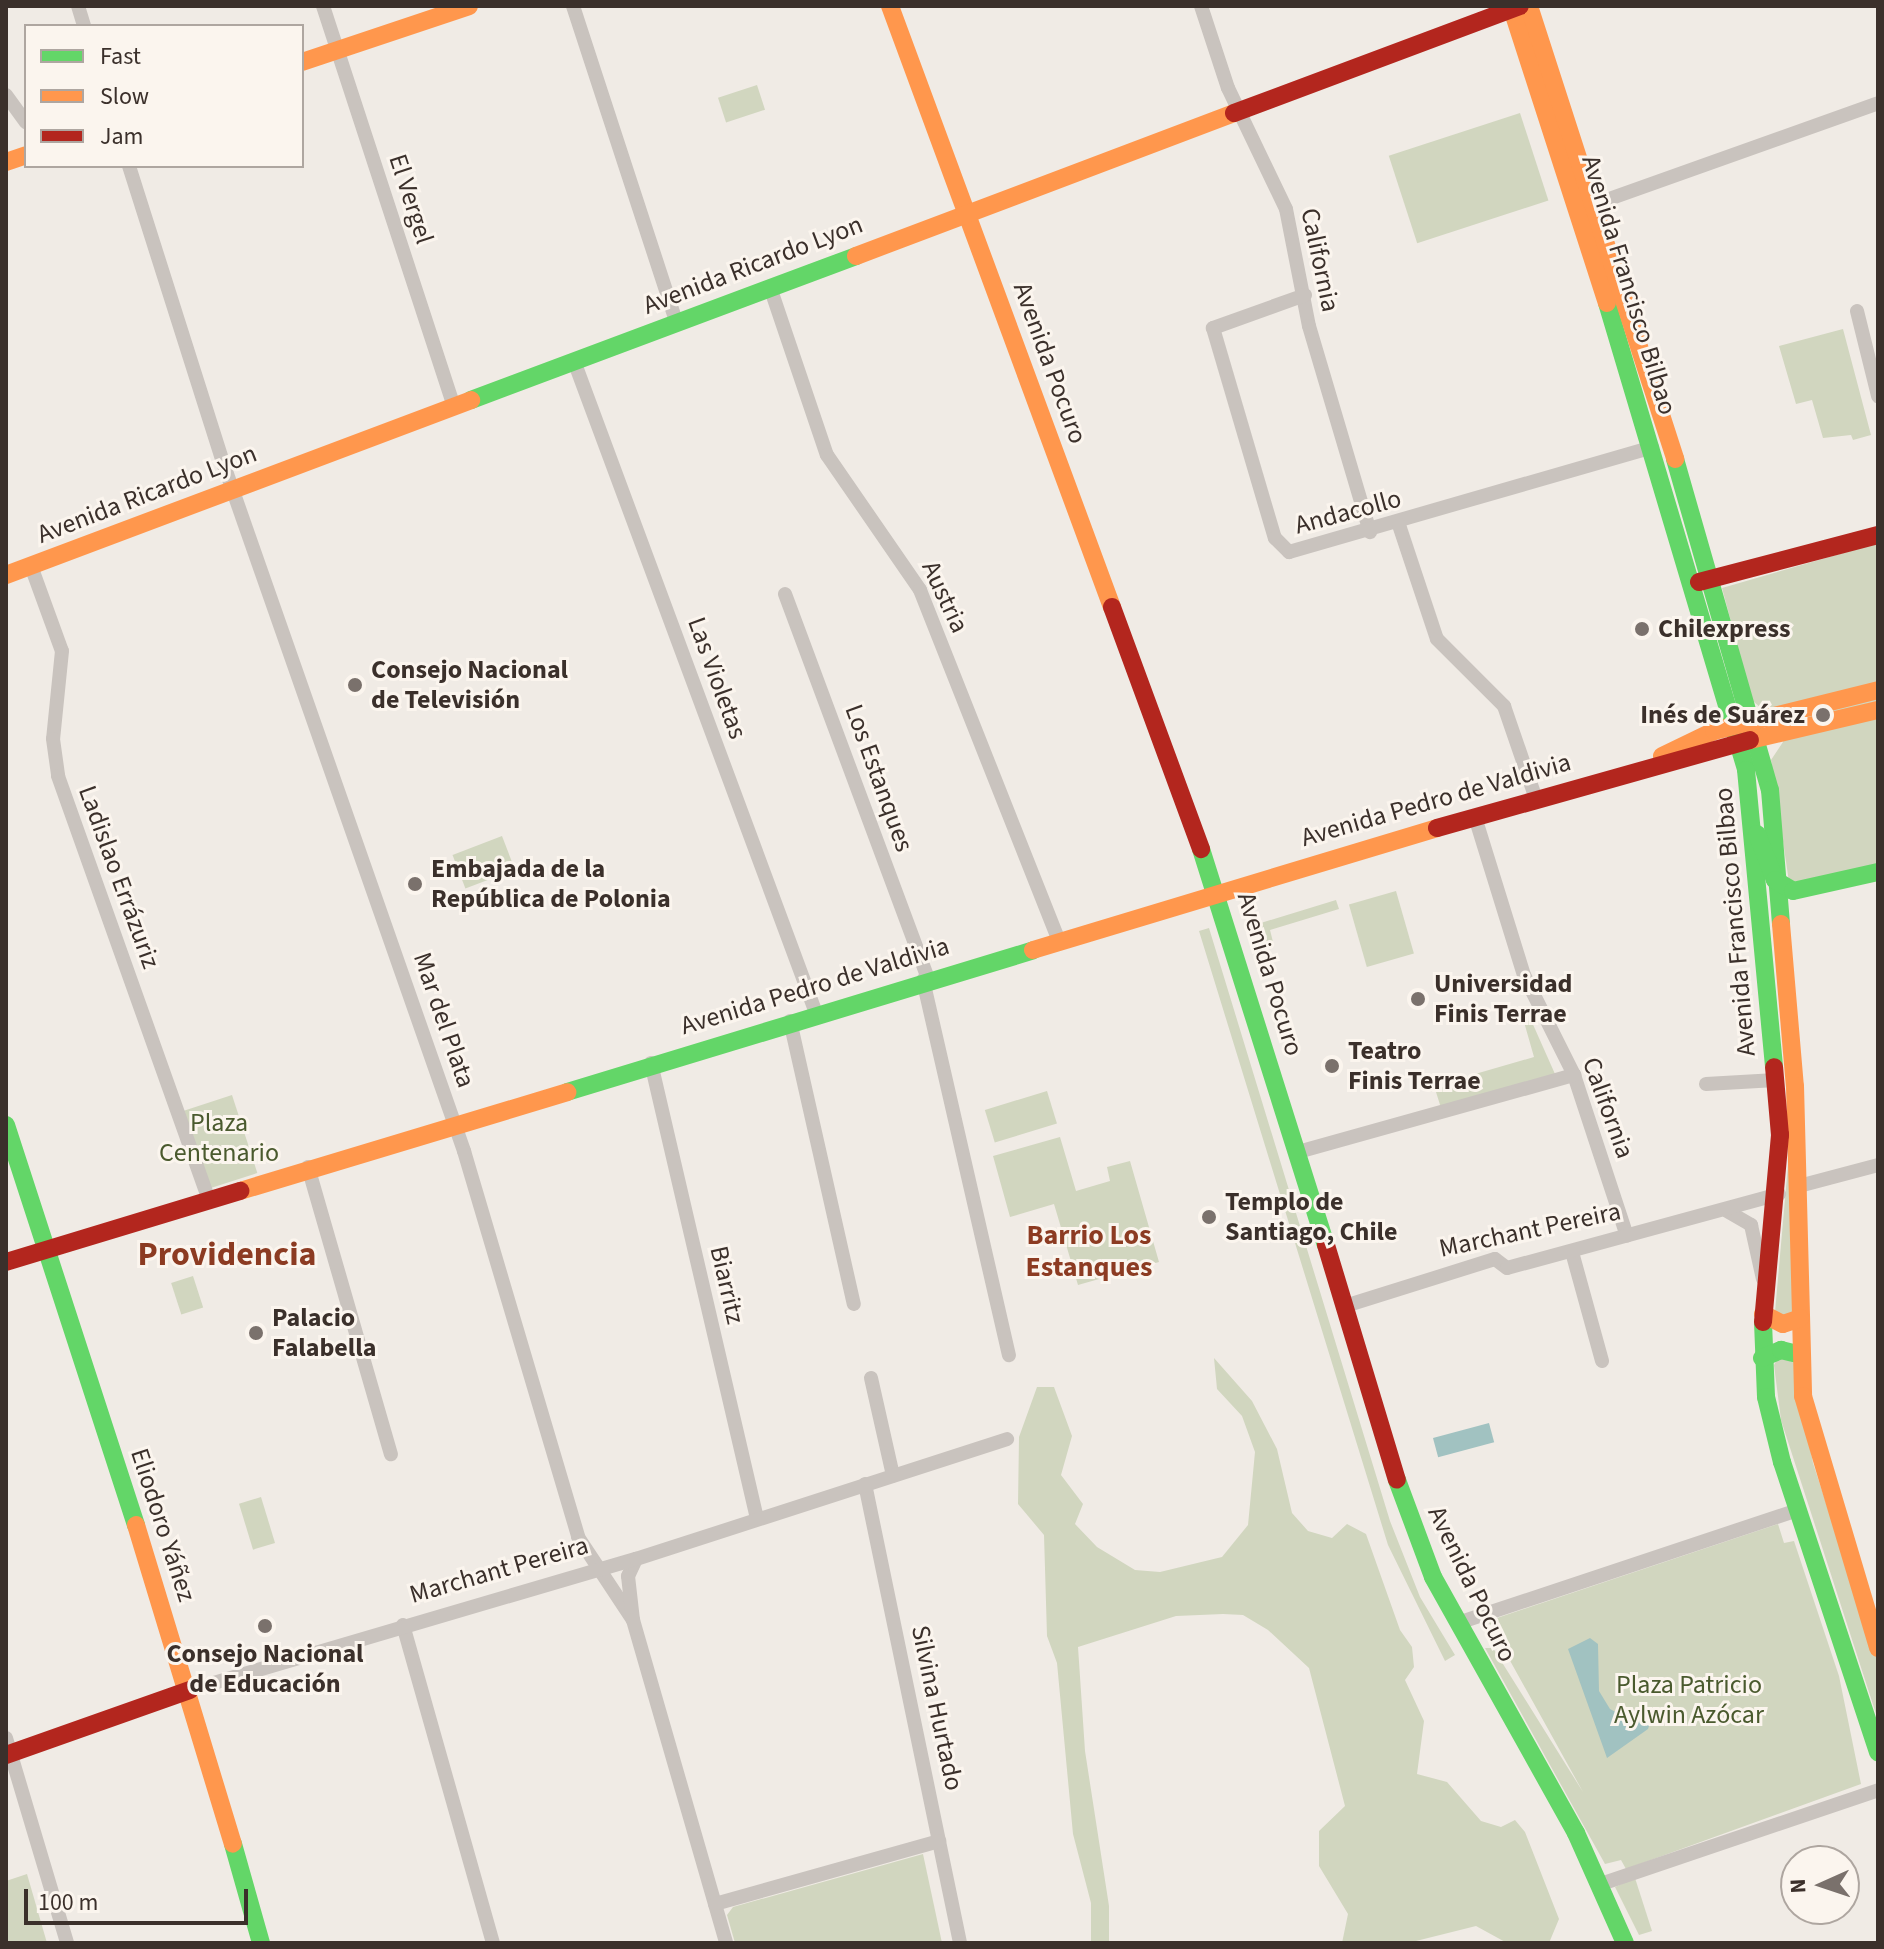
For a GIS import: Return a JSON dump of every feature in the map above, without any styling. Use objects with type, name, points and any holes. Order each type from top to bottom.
[{"type":"main road","points":[[304,61],[469,6]]},
{"type":"main road","name":"Avenida Pocuro","points":[[890,6],[1217,891],[1412,1528],[1458,1623],[1601,1884],[1625,1943]]},
{"type":"main road","name":"Avenida Ricardo Lyon","points":[[6,575],[1518,7]]},
{"type":"main road","name":"Avenida Francisco Bilbao","points":[[1518,7],[1595,204],[1742,723],[1739,747],[1755,827],[1776,1080],[1779,1194],[1763,1314],[1762,1358],[1770,1418],[1797,1510],[1878,1753]]},
{"type":"main road","name":"Avenida Francisco Bilbao","points":[[1518,7],[1652,447],[1701,582]]},
{"type":"main road","points":[[1701,582],[1878,535]]},
{"type":"main road","name":"Avenida Pedro de Valdivia","points":[[6,1262],[1058,939],[1536,799],[1641,766],[1742,723],[1878,690]]},
{"type":"main road","name":"Avenida Pedro de Valdivia","points":[[1641,766],[1739,747],[1878,710]]},
{"type":"main road","name":"Avenida Francisco Bilbao","points":[[1742,723],[1757,741],[1770,790],[1781,887],[1799,1186],[1801,1355],[1813,1442],[1878,1648]]},
{"type":"main road","points":[[1755,827],[1781,887],[1803,892],[1878,872]]},
{"type":"main road","name":"Eliodoro Yáñez","points":[[6,1125],[190,1690],[261,1943]]},
{"type":"main road","points":[[1763,1314],[1783,1324],[1800,1318]]},
{"type":"main road","points":[[1762,1358],[1781,1350],[1801,1355]]},
{"type":"main road","name":"Marchant Pereira","points":[[8,1749],[190,1690]]},
{"type":"street","name":"El Vergel","points":[[323,6],[454,406]]},
{"type":"street","points":[[573,6],[676,322]]},
{"type":"street","name":"California","points":[[1201,6],[1240,111],[1286,209],[1305,295],[1370,532]]},
{"type":"street","points":[[6,95],[24,120]]},
{"type":"street","points":[[1595,204],[1878,103]]},
{"type":"street","name":"Mar del Plata","points":[[130,168],[233,490],[456,1125],[578,1537],[633,1620]]},
{"type":"street","name":"Austria","points":[[770,287],[827,455],[920,590],[1058,939]]},
{"type":"street","name":"Andacollo","points":[[1305,295],[1222,320],[1213,336],[1279,546],[1297,552],[1399,525],[1652,447]]},
{"type":"street","points":[[1857,311],[1878,396]]},
{"type":"street","name":"Las Violetas","points":[[574,361],[816,1013]]},
{"type":"street","points":[[1399,525],[1437,639],[1504,706],[1536,799]]},
{"type":"street","name":"Ladislao Errázuriz","points":[[31,566],[62,651],[53,739],[58,776],[208,1198]]},
{"type":"street","name":"Los Estanques","points":[[785,594],[926,979],[1009,1355]]},
{"type":"street","name":"California","points":[[1475,817],[1524,975],[1574,1075],[1627,1236]]},
{"type":"street","points":[[790,1021],[854,1304]]},
{"type":"street","name":"Biarritz","points":[[651,1063],[757,1518]]},
{"type":"street","points":[[1298,1152],[1574,1075]]},
{"type":"street","points":[[1706,1084],[1776,1080]]},
{"type":"street","points":[[1799,1186],[1878,1165]]},
{"type":"street","points":[[308,1167],[391,1454]]},
{"type":"street","name":"Marchant Pereira","points":[[1345,1306],[1495,1259],[1507,1268],[1727,1211],[1779,1194]]},
{"type":"street","points":[[1727,1211],[1751,1225],[1766,1289]]},
{"type":"street","points":[[1572,1252],[1602,1361]]},
{"type":"street","points":[[871,1378],[893,1476]]},
{"type":"street","name":"Marchant Pereira","points":[[190,1690],[636,1559],[1007,1439]]},
{"type":"street","name":"Silvina Hurtado","points":[[865,1484],[960,1943]]},
{"type":"street","points":[[1458,1623],[1797,1510]]},
{"type":"street","points":[[636,1559],[628,1576],[633,1620],[726,1943]]},
{"type":"street","points":[[403,1625],[493,1943]]},
{"type":"street","points":[[8,1749],[67,1943]]},
{"type":"street","points":[[1601,1884],[1878,1790]]},
{"type":"street","points":[[715,1904],[939,1841]]},
{"type":"green space","points":[[757,85],[765,110],[726,122],[718,98]]},
{"type":"green space","points":[[1520,113],[1548,200],[1417,243],[1389,156]]},
{"type":"green space","points":[[1843,329],[1871,435],[1853,440],[1851,435],[1823,438],[1812,400],[1796,404],[1779,346]]},
{"type":"green space","points":[[1878,543],[1878,864],[1836,878],[1789,882],[1771,760],[1783,742],[1775,709],[1763,710],[1752,700],[1722,588]]},
{"type":"green space","points":[[502,836],[515,870],[465,889],[453,855]]},
{"type":"green space","points":[[1396,891],[1414,953],[1367,967],[1349,905]]},
{"type":"green space","points":[[1336,900],[1339,909],[1270,930],[1274,946],[1258,950],[1251,926]]},
{"type":"green space","points":[[1209,928],[1390,1521],[1420,1597],[1455,1655],[1445,1661],[1388,1545],[1199,931]]},
{"type":"green space","points":[[1531,1020],[1555,1074],[1441,1108],[1436,1092],[1451,1081],[1534,1057],[1524,1022]]},
{"type":"green space","points":[[1047,1091],[1057,1124],[995,1143],[985,1110]]},
{"type":"green space","name":"Plaza Centenario","points":[[232,1095],[257,1173],[207,1189],[182,1111]]},
{"type":"green space","points":[[1792,1120],[1793,1311],[1789,1317],[1775,1312]]},
{"type":"green space","points":[[1060,1137],[1076,1191],[1110,1181],[1107,1167],[1130,1161],[1159,1262],[1078,1285],[1054,1204],[1010,1217],[993,1156]]},
{"type":"green space","points":[[193,1276],[203,1307],[181,1314],[171,1283]]},
{"type":"green space","points":[[1779,1356],[1794,1363],[1813,1463],[1878,1663],[1878,1720],[1781,1420],[1774,1365]]},
{"type":"green space","points":[[1214,1358],[1252,1401],[1277,1449],[1292,1513],[1308,1531],[1332,1538],[1347,1524],[1366,1534],[1400,1630],[1412,1647],[1414,1667],[1405,1680],[1424,1721],[1417,1774],[1447,1782],[1481,1821],[1501,1827],[1515,1820],[1525,1832],[1559,1919],[1549,1943],[1507,1943],[1476,1926],[1408,1943],[1342,1943],[1348,1914],[1319,1866],[1319,1831],[1345,1806],[1309,1668],[1268,1630],[1243,1615],[1223,1614],[1176,1616],[1078,1647],[1085,1751],[1109,1906],[1109,1943],[1091,1943],[1091,1903],[1073,1834],[1057,1663],[1047,1636],[1044,1535],[1018,1504],[1019,1437],[1037,1387],[1054,1387],[1072,1436],[1061,1475],[1083,1504],[1075,1524],[1097,1547],[1135,1570],[1160,1572],[1222,1557],[1248,1525],[1255,1452],[1242,1416],[1217,1389]]},
{"type":"green space","points":[[261,1497],[275,1543],[253,1550],[239,1504]]},
{"type":"green space","name":"Plaza Patricio Aylwin Azócar","points":[[1778,1524],[1784,1543],[1794,1541],[1839,1676],[1861,1784],[1626,1869],[1621,1860],[1605,1864],[1485,1648],[1493,1648],[1583,1792],[1488,1621]]},
{"type":"green space","points":[[923,1854],[942,1943],[735,1943],[727,1915],[733,1907]]},
{"type":"green space","points":[[27,1874],[47,1943],[6,1943],[6,1881]]},
{"type":"green space","points":[[1635,1878],[1652,1931],[1639,1935],[1615,1887]]},
{"type":"water","points":[[1489,1423],[1494,1442],[1438,1457],[1433,1438]]},
{"type":"water","points":[[1590,1638],[1598,1644],[1599,1691],[1610,1709],[1627,1718],[1652,1717],[1648,1729],[1607,1758],[1568,1649]]},
{"type":"traffic: fast","points":[[471,400],[856,256]]},
{"type":"traffic: fast","points":[[1607,303],[1746,770],[1774,1067]]},
{"type":"traffic: fast","points":[[1675,459],[1770,790],[1781,924]]},
{"type":"traffic: fast","points":[[1757,834],[1775,880],[1793,891],[1878,872]]},
{"type":"traffic: fast","points":[[1201,849],[1326,1245]]},
{"type":"traffic: fast","points":[[567,1092],[1033,950]]},
{"type":"traffic: fast","points":[[6,1125],[136,1525]]},
{"type":"traffic: fast","points":[[1763,1322],[1766,1397],[1782,1462],[1878,1753]]},
{"type":"traffic: fast","points":[[1762,1358],[1781,1350],[1801,1355]]},
{"type":"traffic: fast","points":[[1397,1480],[1433,1577],[1576,1833],[1625,1943]]},
{"type":"traffic: fast","points":[[233,1844],[261,1943]]},
{"type":"traffic: slow","points":[[304,61],[469,6]]},
{"type":"traffic: slow","points":[[890,6],[1112,607]]},
{"type":"traffic: slow","points":[[1511,6],[1607,303]]},
{"type":"traffic: slow","points":[[1529,6],[1675,459]]},
{"type":"traffic: slow","points":[[856,256],[1234,113]]},
{"type":"traffic: slow","points":[[6,162],[24,156]]},
{"type":"traffic: slow","points":[[6,575],[471,400]]},
{"type":"traffic: slow","points":[[1662,756],[1714,731],[1878,690]]},
{"type":"traffic: slow","points":[[1750,740],[1878,710]]},
{"type":"traffic: slow","points":[[1033,950],[1437,828]]},
{"type":"traffic: slow","points":[[1781,924],[1795,1086],[1803,1396],[1878,1648]]},
{"type":"traffic: slow","points":[[240,1191],[567,1092]]},
{"type":"traffic: slow","points":[[1763,1314],[1783,1324],[1800,1318]]},
{"type":"traffic: slow","points":[[136,1525],[233,1844]]},
{"type":"traffic: jam","points":[[1234,113],[1520,6]]},
{"type":"traffic: jam","points":[[1699,582],[1878,535]]},
{"type":"traffic: jam","points":[[1112,607],[1201,849]]},
{"type":"traffic: jam","points":[[1437,828],[1750,740]]},
{"type":"traffic: jam","points":[[1763,1322],[1780,1135],[1774,1067]]},
{"type":"traffic: jam","points":[[6,1262],[240,1191]]},
{"type":"traffic: jam","points":[[1326,1245],[1397,1480]]},
{"type":"traffic: jam","points":[[6,1755],[190,1690]]},
{"type":"place","name":"Chilexpress","points":[[1642,629]]},
{"type":"place","name":"Consejo Nacional de Televisión","points":[[355,685]]},
{"type":"place","name":"Inés de Suárez","points":[[1823,715]]},
{"type":"place","name":"Embajada de la República de Polonia","points":[[415,884]]},
{"type":"place","name":"Universidad Finis Terrae","points":[[1418,999]]},
{"type":"place","name":"Teatro Finis Terrae","points":[[1332,1066]]},
{"type":"place","name":"Templo de Santiago, Chile","points":[[1209,1217]]},
{"type":"place","name":"Palacio Falabella","points":[[256,1333]]},
{"type":"place","name":"Consejo Nacional de Educación","points":[[265,1626]]},
{"type":"district","name":"Barrio Los Estanques","points":[[1089,1251]]},
{"type":"district","name":"Providencia","points":[[227,1255]]}]
